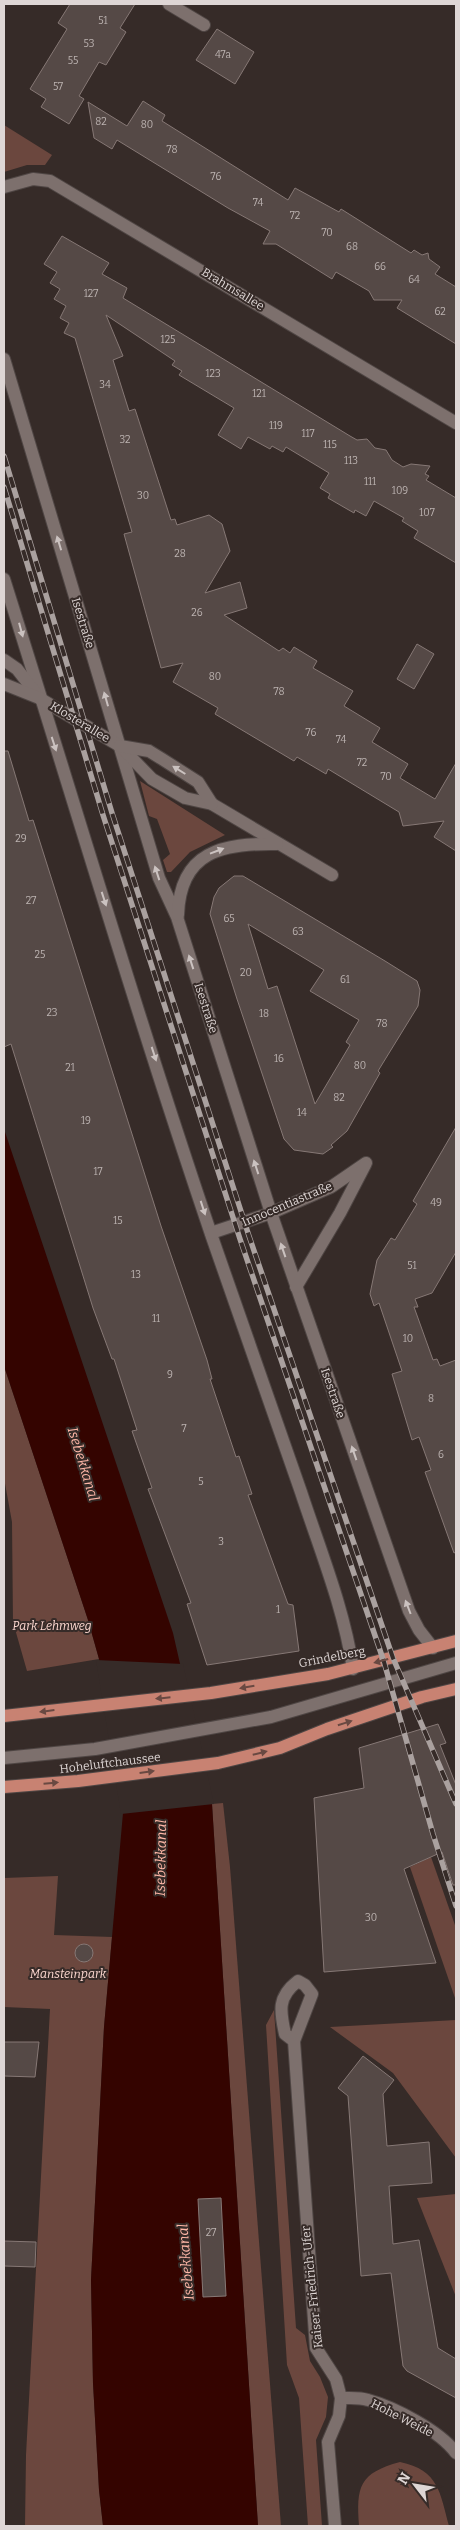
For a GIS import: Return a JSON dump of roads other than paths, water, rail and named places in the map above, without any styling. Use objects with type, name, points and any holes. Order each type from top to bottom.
[{"type":"main road","name":"Grindelberg","points":[[4,1716],[211,1693],[353,1669],[456,1641]]},
{"type":"main road","name":"Hoheluftchaussee","points":[[4,1787],[98,1779],[218,1763],[280,1748],[336,1726],[456,1689]]},
{"type":"street","points":[[169,4],[204,25]]},
{"type":"street","name":"Brahmsallee","points":[[4,187],[33,180],[50,181],[456,423]]},
{"type":"street","name":"Isestraße","points":[[4,359],[158,878],[178,917],[271,1213],[409,1611],[419,1630],[433,1648]]},
{"type":"street","points":[[4,583],[14,606],[40,698],[211,1233],[346,1629],[353,1669]]},
{"type":"street","name":"Klosterallee","points":[[4,660],[17,669],[40,698]]},
{"type":"street","name":"Klosterallee","points":[[4,684],[40,698],[120,746],[152,778],[185,798],[212,804],[332,875]]},
{"type":"street","name":"Klosterallee","points":[[120,746],[149,751],[162,759],[198,782],[212,804]]},
{"type":"street","name":"Klosterallee","points":[[178,917],[178,901],[183,882],[188,873],[210,852],[248,843],[280,844]]},
{"type":"street","name":"Innocentiastraße","points":[[211,1233],[271,1213],[331,1188],[366,1162],[340,1213],[296,1287]]},
{"type":"street","points":[[4,1758],[95,1749],[215,1728],[322,1704],[456,1663]]},
{"type":"street","name":"Kaiser-Friedrich-Ufer","points":[[294,2041],[316,2348],[336,2379],[341,2398],[339,2416],[328,2442],[335,2526]]},
{"type":"street","name":"Hohe Weide","points":[[341,2398],[368,2400],[387,2408],[439,2437],[456,2453]]},
{"type":"water","name":"Isebekkanal","points":[[4,1129],[173,1633],[212,1804],[258,2526],[103,2526],[93,2383],[91,2280],[104,2027],[123,1813],[99,1659],[88,1620],[4,1366]]},
{"type":"railway","points":[[4,456],[112,813],[249,1236],[393,1658],[456,1804]]},
{"type":"railway","points":[[4,487],[103,815],[240,1239],[384,1662],[433,1834],[456,1906]]},
{"type":"park label","name":"Park Lehmweg","points":[[52,1626]]},
{"type":"park label","name":"Mansteinpark","points":[[68,1974]]}]
